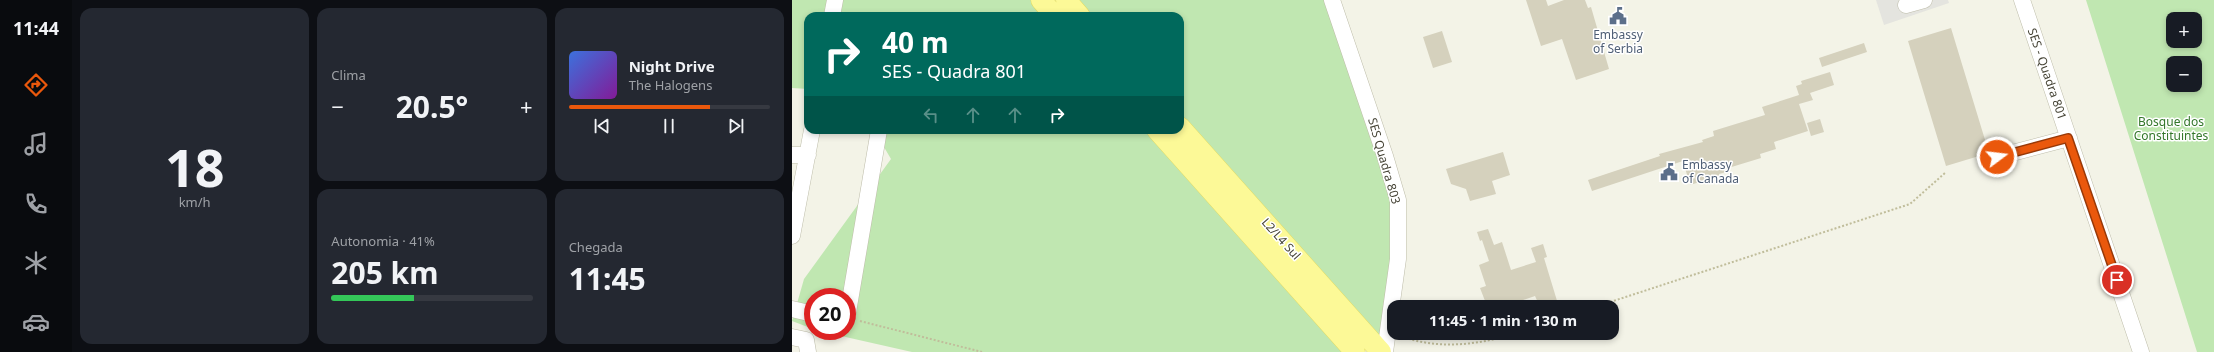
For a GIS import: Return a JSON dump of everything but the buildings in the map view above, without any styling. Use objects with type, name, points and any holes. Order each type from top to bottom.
[{"type":"main road","points":[[1041,0],[1052,12]]},
{"type":"main road","points":[[1066,0],[1076,12]]},
{"type":"main road","name":"L2/L4 Sul","points":[[1184,131],[1381,352]]},
{"type":"main road","name":"L2/L4 Sul","points":[[1162,134],[1355,352]]},
{"type":"street","points":[[833,12],[835,0]]},
{"type":"street","name":"SES Quadra 803","points":[[1332,0],[1385,156],[1398,200],[1398,259],[1393,300]]},
{"type":"street","points":[[1906,5],[1924,0]]},
{"type":"street","name":"SES - Quadra 801","points":[[2022,0],[2141,352]]},
{"type":"street","points":[[792,236],[811,134]]},
{"type":"street","points":[[852,288],[878,134]]},
{"type":"street","points":[[1997,157],[2068,138]]},
{"type":"street","points":[[792,155],[808,155]]},
{"type":"street","points":[[792,309],[804,312]]},
{"type":"street","points":[[792,337],[806,340],[808,352]]},
{"type":"street","name":"SES Quadra 803","points":[[1385,352],[1387,340]]},
{"type":"path","points":[[1616,300],[1910,204],[1945,173]]},
{"type":"path","points":[[856,320],[982,352]]},
{"type":"path","points":[[1411,340],[1419,343],[1450,345],[1483,340]]},
{"type":"green space","points":[[792,0],[1041,0],[1052,12],[804,12],[804,89],[792,88]]},
{"type":"green space","points":[[1066,0],[1331,0],[1398,200],[1391,300],[1387,300],[1387,334],[1376,347],[1184,132],[1184,12],[1076,12]]},
{"type":"green space","name":"Bosque dos Constituintes","points":[[2086,0],[2214,0],[2214,352],[2197,352]]},
{"type":"green space","points":[[876,134],[1161,134],[1355,352],[912,352],[856,339],[856,288],[804,288],[804,326],[792,321],[804,279],[891,159]]},
{"type":"shaded area","points":[[1876,0],[1948,0],[1949,3],[1884,25]]},
{"type":"place","name":"Embassy of Serbia","points":[[1618,16]]},
{"type":"place","name":"Embassy of Canada","points":[[1669,172]]},
{"type":"route","points":[[1997,157],[2068,138],[2117,280]]}]
